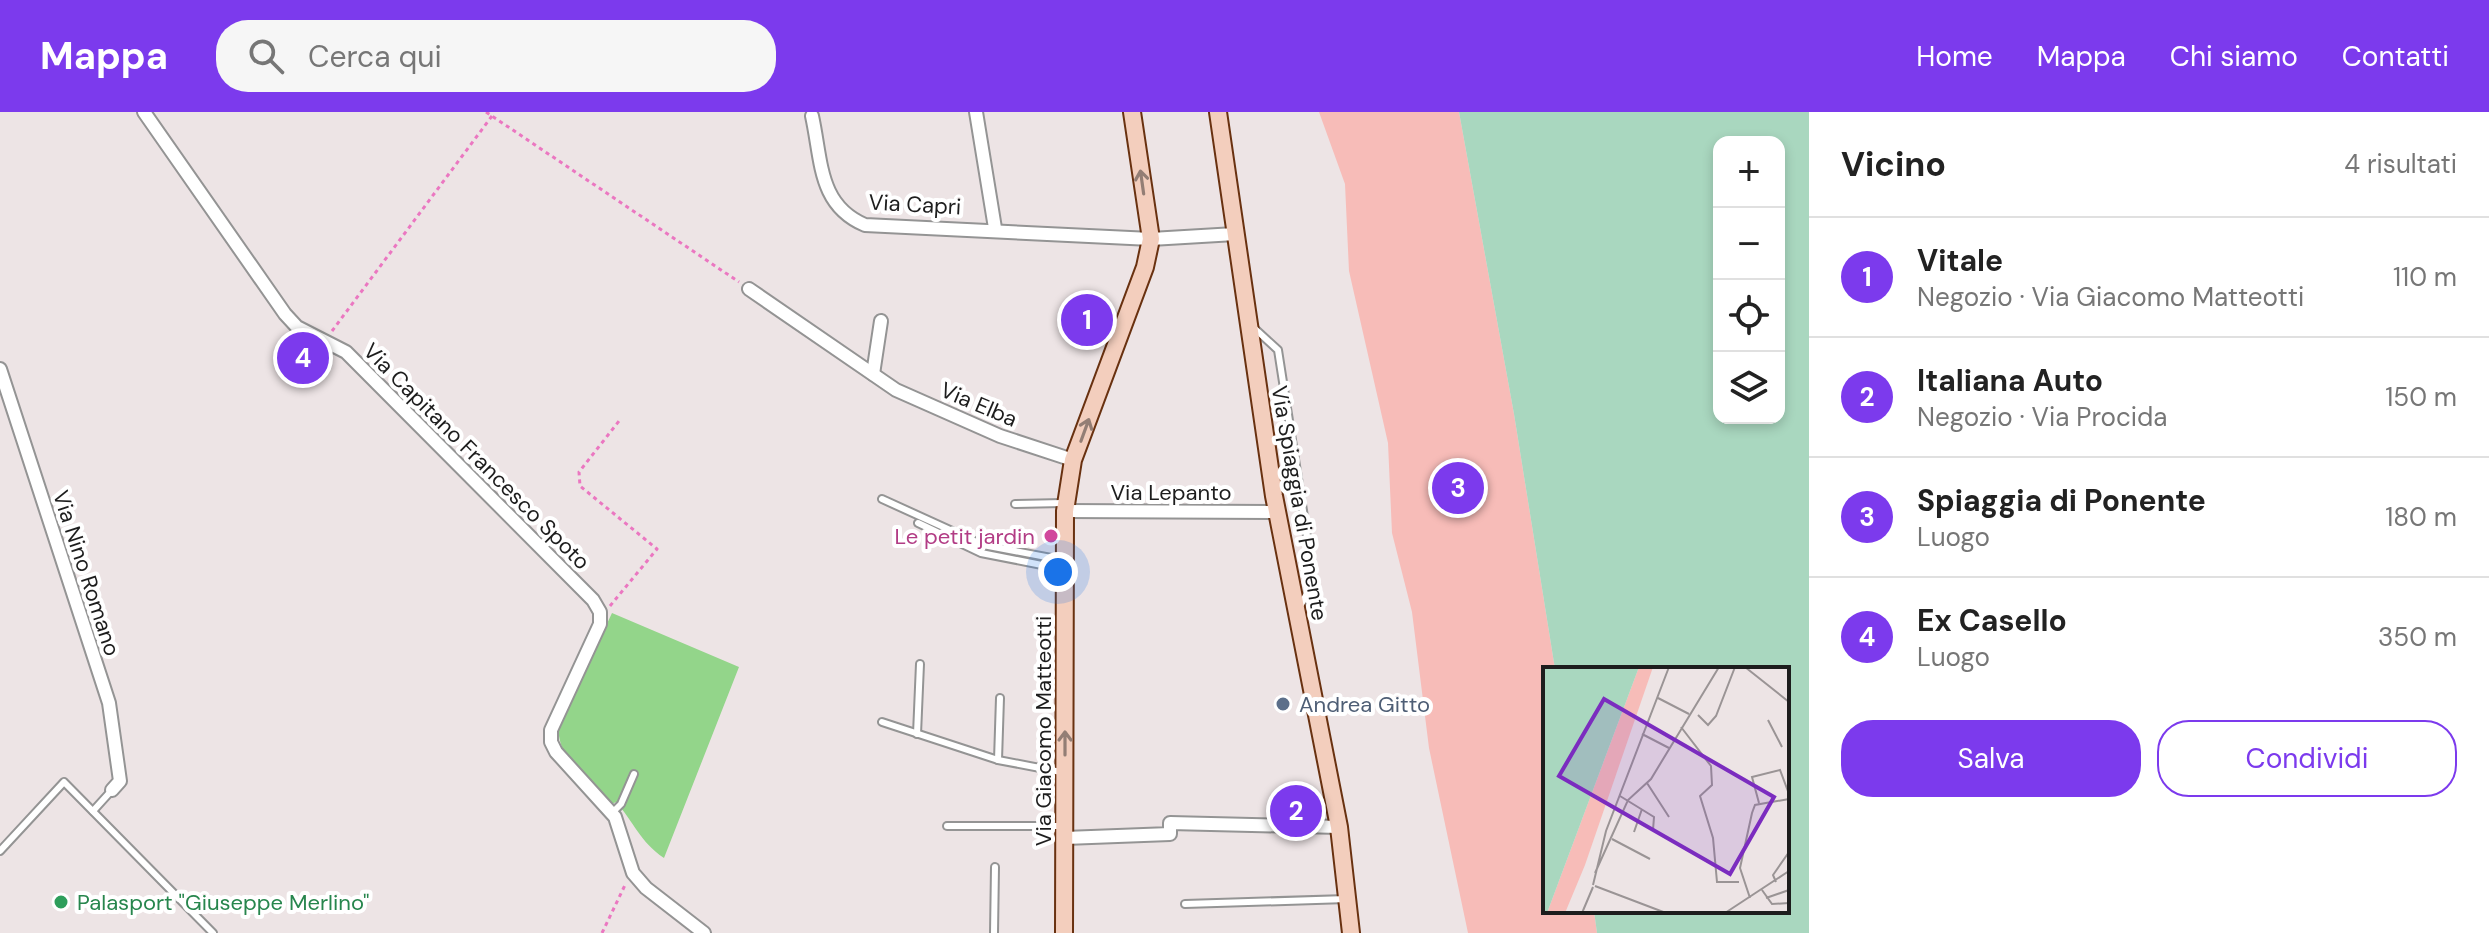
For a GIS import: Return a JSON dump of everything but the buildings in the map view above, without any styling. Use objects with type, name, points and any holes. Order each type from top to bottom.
[{"type":"street","name":"Via Capitano Francesco Spoto","points":[[144,112],[285,314],[297,327],[346,352],[593,600],[600,612]]},
{"type":"street","name":"Via Capri","points":[[976,112],[995,228]]},
{"type":"street","name":"Via Giacomo Matteotti","points":[[1064,933],[1066,507],[1073,460],[1145,267],[1151,239],[1132,112]]},
{"type":"street","name":"Via Spiaggia di Ponente","points":[[1218,112],[1277,512],[1339,827],[1351,933]]},
{"type":"street","name":"Via Capri","points":[[812,116],[828,193],[835,207],[846,217],[865,225],[995,228],[1151,239],[1235,234]]},
{"type":"street","name":"Via Elba","points":[[749,289],[896,390],[1000,436],[1073,460]]},
{"type":"street","points":[[873,374],[881,321]]},
{"type":"street","name":"Via Nino Romano","points":[[0,369],[109,703],[120,781],[112,790]]},
{"type":"street","name":"Via Lepanto","points":[[1066,507],[1277,512]]},
{"type":"street","points":[[600,612],[600,624],[551,730],[551,742],[556,752],[612,813],[633,873],[646,888],[704,933]]},
{"type":"street","points":[[1065,832],[1170,834],[1170,823],[1339,827]]},
{"type":"lane","points":[[1248,323],[1278,350],[1314,581],[1296,611]]},
{"type":"lane","points":[[882,499],[983,545],[1065,565]]},
{"type":"lane","points":[[1015,504],[1066,507]]},
{"type":"lane","points":[[918,523],[981,553],[1065,565]]},
{"type":"lane","points":[[917,734],[920,664]]},
{"type":"lane","points":[[998,760],[1000,698]]},
{"type":"lane","points":[[882,722],[998,760],[1065,772]]},
{"type":"lane","points":[[612,813],[621,804],[634,774]]},
{"type":"lane","points":[[0,851],[64,782],[213,933]]},
{"type":"lane","points":[[93,811],[112,790]]},
{"type":"lane","points":[[947,826],[1065,832]]},
{"type":"lane","points":[[994,933],[995,867]]},
{"type":"lane","points":[[1185,904],[1347,899]]},
{"type":"path","points":[[486,112],[749,289]]},
{"type":"path","points":[[331,344],[332,329],[492,116]]},
{"type":"path","points":[[600,612],[609,608],[657,549],[580,486],[579,472],[619,421]]},
{"type":"path","points":[[602,933],[619,893],[633,873]]},
{"type":"sand","points":[[1319,112],[1459,112],[1514,414],[1555,667],[1543,667],[1543,913],[1594,913],[1597,933],[1468,933],[1429,748],[1412,612],[1392,533],[1388,443],[1349,271],[1345,184]]},
{"type":"green space","points":[[612,613],[739,667],[664,858],[643,839],[616,802],[612,804],[576,769],[559,738],[559,726]]},
{"type":"shaded area","points":[[1459,112],[1809,112],[1809,933],[1597,933],[1594,913],[1789,913],[1789,667],[1555,667],[1514,414]]},
{"type":"place","name":"Vitale","points":[[1087,320]]},
{"type":"place","name":"Ex Casello","points":[[303,358]]},
{"type":"place","name":"Spiaggia di Ponente","points":[[1458,488]]},
{"type":"place","name":"Le petit jardin","points":[[1051,536]]},
{"type":"place","name":"Andrea Gitto","points":[[1283,704]]},
{"type":"place","name":"Italiana Auto","points":[[1296,811]]},
{"type":"place","name":"Palasport \"Giuseppe Merlino\"","points":[[61,902]]}]
